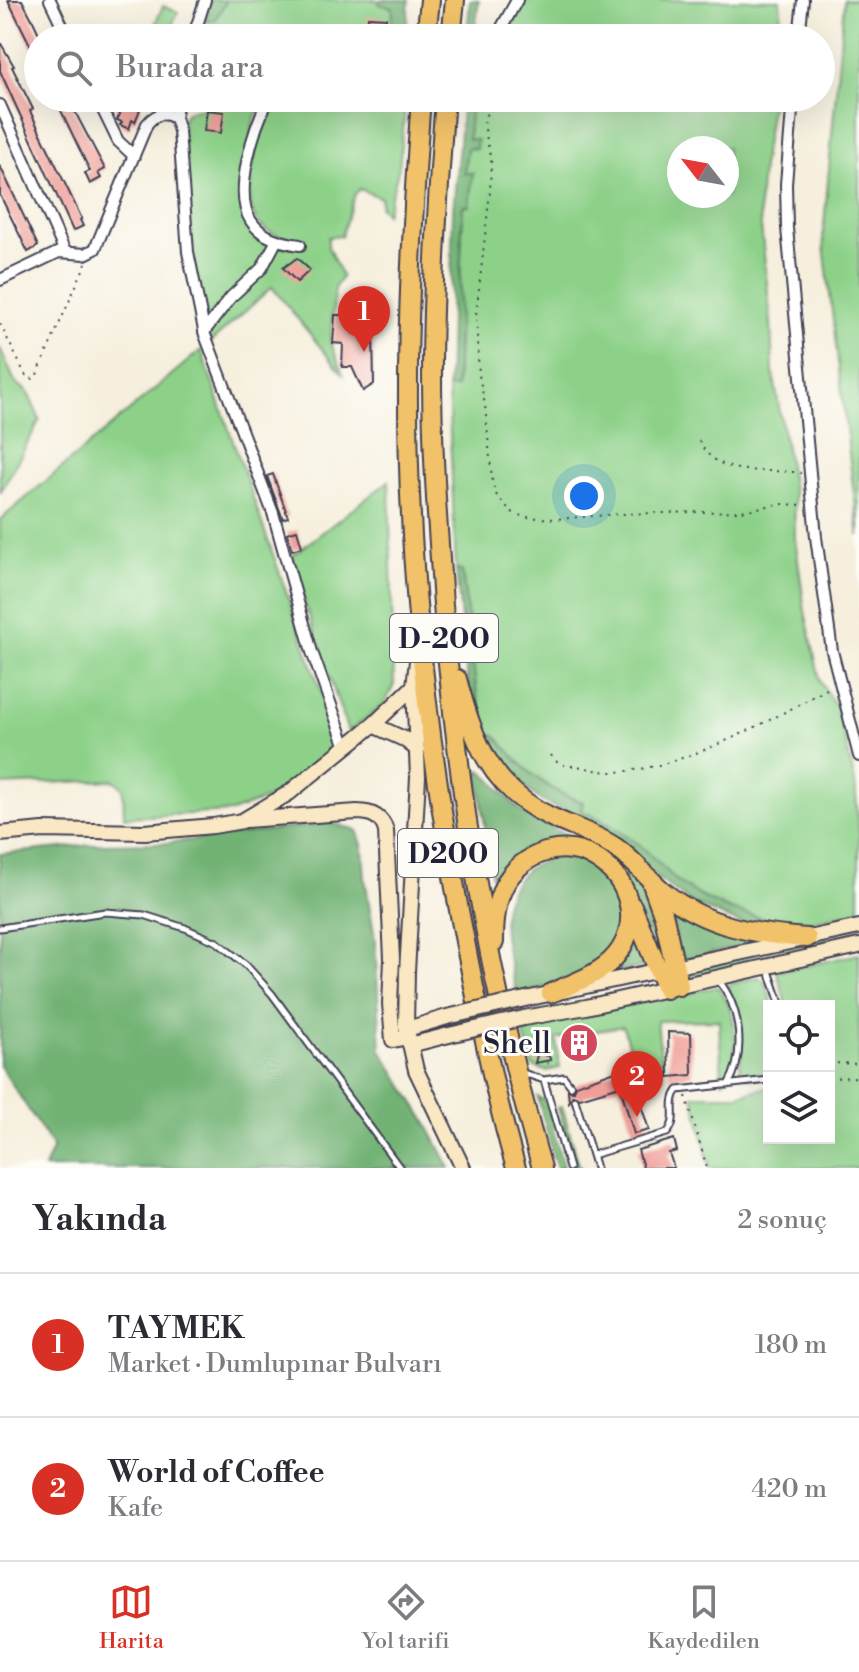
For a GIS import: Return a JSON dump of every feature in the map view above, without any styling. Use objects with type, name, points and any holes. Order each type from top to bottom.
[{"type":"highway","points":[[427,24],[430,0]]},
{"type":"highway","points":[[452,24],[455,0]]},
{"type":"highway","name":"D200","points":[[420,112],[409,304],[408,390],[412,533],[420,642],[430,735],[453,880],[516,1168]]},
{"type":"highway","name":"D-200","points":[[444,112],[436,219],[432,376],[444,629],[463,810],[475,883],[542,1168]]},
{"type":"highway","points":[[444,629],[479,748],[498,775],[522,799],[547,815],[598,836],[692,911],[720,925],[754,933],[807,938]]},
{"type":"highway","points":[[495,976],[494,927],[501,891],[513,871],[531,858],[543,852],[568,849],[593,857],[619,880],[670,979]]},
{"type":"highway","points":[[647,876],[656,891],[670,979]]},
{"type":"highway","points":[[551,993],[603,968],[621,950],[630,925],[629,900]]},
{"type":"main road","points":[[420,642],[414,686],[418,777],[406,981],[408,1037],[416,1070],[463,1168]]},
{"type":"main road","points":[[242,821],[289,793],[373,725],[414,686]]},
{"type":"main road","points":[[373,725],[404,739],[417,749]]},
{"type":"main road","points":[[0,834],[43,830],[145,832],[242,821],[371,813],[381,819],[386,831],[393,1040],[449,1035],[524,1018],[807,938],[859,927]]},
{"type":"main road","points":[[408,1037],[447,1017],[551,993],[670,979],[716,977],[859,946]]},
{"type":"street","points":[[50,0],[61,24]]},
{"type":"street","points":[[197,24],[205,0]]},
{"type":"street","points":[[504,24],[517,0]]},
{"type":"street","points":[[800,24],[803,0]]},
{"type":"street","points":[[0,105],[65,252]]},
{"type":"street","points":[[104,112],[118,141],[134,156]]},
{"type":"street","points":[[0,280],[59,252],[91,253],[147,124],[153,117],[169,112]]},
{"type":"street","points":[[176,112],[188,252],[204,332],[273,513],[312,652],[346,747]]},
{"type":"street","points":[[263,112],[252,137],[245,201],[251,222],[268,237],[300,245]]},
{"type":"street","points":[[792,112],[786,184],[787,228],[813,506],[832,651],[859,756]]},
{"type":"street","points":[[204,332],[231,297],[262,268],[277,240]]},
{"type":"lane","points":[[0,928],[105,912],[144,915],[217,942],[246,965],[272,994],[400,1168]]},
{"type":"lane","points":[[767,967],[779,1000]]},
{"type":"lane","points":[[716,977],[730,997],[737,1027],[737,1065],[728,1086]]},
{"type":"lane","points":[[517,1071],[548,1080],[564,1077],[571,1086]]},
{"type":"lane","points":[[548,1080],[569,1168]]},
{"type":"lane","points":[[592,1155],[667,1133],[674,1120],[674,1095],[683,1088],[763,1081]]},
{"type":"lane","points":[[575,1100],[596,1168]]},
{"type":"path","points":[[487,112],[484,124],[491,161],[490,192],[476,315],[479,375],[492,479],[495,493],[502,502],[512,512],[524,517],[548,519],[741,511],[779,504],[813,506]]},
{"type":"path","points":[[0,324],[26,376],[36,377],[91,253]]},
{"type":"path","points":[[699,441],[712,459],[729,468],[810,475]]},
{"type":"path","points":[[551,755],[561,765],[596,771],[617,772],[648,767],[700,752],[802,703],[840,681]]},
{"type":"path","points":[[541,1031],[548,1080]]},
{"type":"path","points":[[835,1063],[859,1064]]},
{"type":"path","points":[[835,1078],[859,1077]]},
{"type":"path","points":[[683,1088],[707,1168]]},
{"type":"green space","points":[[211,0],[227,0],[215,20],[204,21]]},
{"type":"green space","points":[[227,0],[380,0],[379,4],[393,8],[392,24],[203,24],[204,21],[215,20]]},
{"type":"green space","points":[[380,0],[409,0],[407,24],[392,24],[393,8],[379,4]]},
{"type":"green space","points":[[470,0],[479,0],[476,24],[468,24]]},
{"type":"green space","points":[[523,0],[780,0],[781,14],[775,24],[508,24]]},
{"type":"green space","points":[[844,0],[859,0],[859,536],[823,237]]},
{"type":"green space","points":[[163,6],[178,12],[172,24],[155,24]]},
{"type":"green space","points":[[258,112],[253,123],[244,215],[261,238],[277,245],[296,247],[306,246],[304,242],[286,238],[263,227],[252,211],[255,151],[267,112],[405,112],[399,167],[386,214],[380,207],[381,198],[360,189],[355,194],[341,236],[328,237],[328,247],[342,277],[335,287],[330,341],[344,376],[272,287],[210,343],[195,260],[189,204],[182,120],[187,113]]},
{"type":"green space","points":[[462,112],[470,112],[468,139],[477,140],[476,149],[467,148],[464,173],[473,173],[469,206],[463,206],[456,388],[448,388],[453,211]]},
{"type":"green space","points":[[470,112],[770,112],[759,207],[773,372],[794,495],[795,539],[805,611],[820,680],[833,703],[836,702],[855,782],[859,831],[859,911],[787,926],[761,927],[762,918],[730,910],[678,882],[640,845],[600,819],[581,811],[583,802],[544,784],[494,734],[489,735],[477,696],[462,571],[456,570],[448,388],[456,388],[463,205],[469,206],[472,173],[464,173],[467,147],[475,149],[477,140],[468,139]]},
{"type":"green space","points":[[0,348],[15,382],[27,391],[40,420],[0,493]]},
{"type":"green space","points":[[201,350],[340,745],[270,797],[232,812],[124,817],[123,788],[114,780],[0,785],[0,520]]},
{"type":"green space","points":[[389,481],[394,685],[384,705],[348,732],[292,556]]},
{"type":"green space","points":[[456,570],[462,571],[477,696],[489,735],[494,734],[544,784],[583,802],[581,811],[600,819],[640,845],[678,882],[730,910],[762,918],[761,927],[739,923],[690,903],[585,822],[540,800],[502,768],[483,738],[468,686]]},
{"type":"green space","points":[[481,770],[524,813],[607,854],[636,876],[653,908],[669,961],[662,964],[619,870],[534,848],[520,854],[496,881],[492,878],[478,775]]},
{"type":"green space","points":[[331,823],[357,830],[363,848],[375,939],[381,1050],[425,1120],[450,1168],[44,1168],[53,1147],[0,1066],[0,854],[102,844],[166,843]]},
{"type":"green space","points":[[559,857],[581,860],[602,874],[618,895],[623,909],[623,924],[612,950],[575,977],[537,990],[516,992],[503,926],[508,896],[529,868]]},
{"type":"green space","points":[[669,904],[715,930],[766,940],[681,961]]},
{"type":"green space","points":[[636,930],[651,965],[606,975],[623,961]]},
{"type":"green space","points":[[859,931],[859,939],[686,978],[684,972]]},
{"type":"green space","points":[[859,954],[859,1168],[710,1168],[693,1095],[738,1095],[763,1089],[763,1144],[835,1144],[835,1000],[785,1000],[777,972]]},
{"type":"green space","points":[[758,977],[765,981],[771,1000],[763,1000],[763,1076],[746,1077],[740,1071],[740,1026],[727,985]]},
{"type":"green space","points":[[718,987],[729,1007],[735,1031],[731,1067],[727,1078],[722,1081],[719,1020],[657,1021],[663,1077],[638,1081],[623,1026],[556,1039],[560,1068],[546,1071],[532,1066],[522,1026]]},
{"type":"green space","points":[[538,1097],[545,1101],[563,1168],[557,1168]]},
{"type":"green space","points":[[562,1106],[581,1168],[577,1168],[558,1108]]},
{"type":"building","points":[[8,0],[22,0],[33,21],[34,24],[24,24],[24,33]]},
{"type":"building","points":[[368,17],[386,18],[385,24],[367,24]]},
{"type":"building","points":[[0,42],[24,91],[24,112],[30,112],[82,219],[83,226],[73,231],[0,71]]},
{"type":"building","points":[[62,112],[75,112],[105,169],[98,173],[101,178],[90,184],[85,173],[90,171]]},
{"type":"building","points":[[115,112],[139,112],[129,129],[117,120],[120,114]]},
{"type":"building","points":[[207,112],[224,112],[221,133],[204,131]]},
{"type":"building","points":[[0,166],[38,246],[28,252],[0,195]]},
{"type":"building","points":[[297,258],[310,270],[297,282],[283,268]]},
{"type":"building","points":[[335,315],[354,315],[353,326],[369,325],[373,334],[374,384],[363,391],[352,367],[342,367],[343,344],[333,343]]},
{"type":"building","points":[[273,474],[288,517],[283,519],[267,476]]},
{"type":"building","points":[[297,530],[302,547],[292,550],[287,533]]},
{"type":"building","points":[[668,1032],[691,1033],[692,1075],[669,1077]]},
{"type":"building","points":[[540,1043],[551,1060],[535,1063]]},
{"type":"building","points":[[629,1066],[649,1130],[634,1134],[620,1086],[580,1098],[573,1095],[569,1102],[568,1090],[574,1091],[576,1085]]},
{"type":"building","points":[[674,1139],[677,1151],[669,1153],[674,1168],[643,1168],[638,1150]]},
{"type":"place","name":"TAYMEK","points":[[364,352]]},
{"type":"place","name":"Shell","points":[[579,1043]]},
{"type":"place","name":"World of Coffee","points":[[637,1117]]}]
